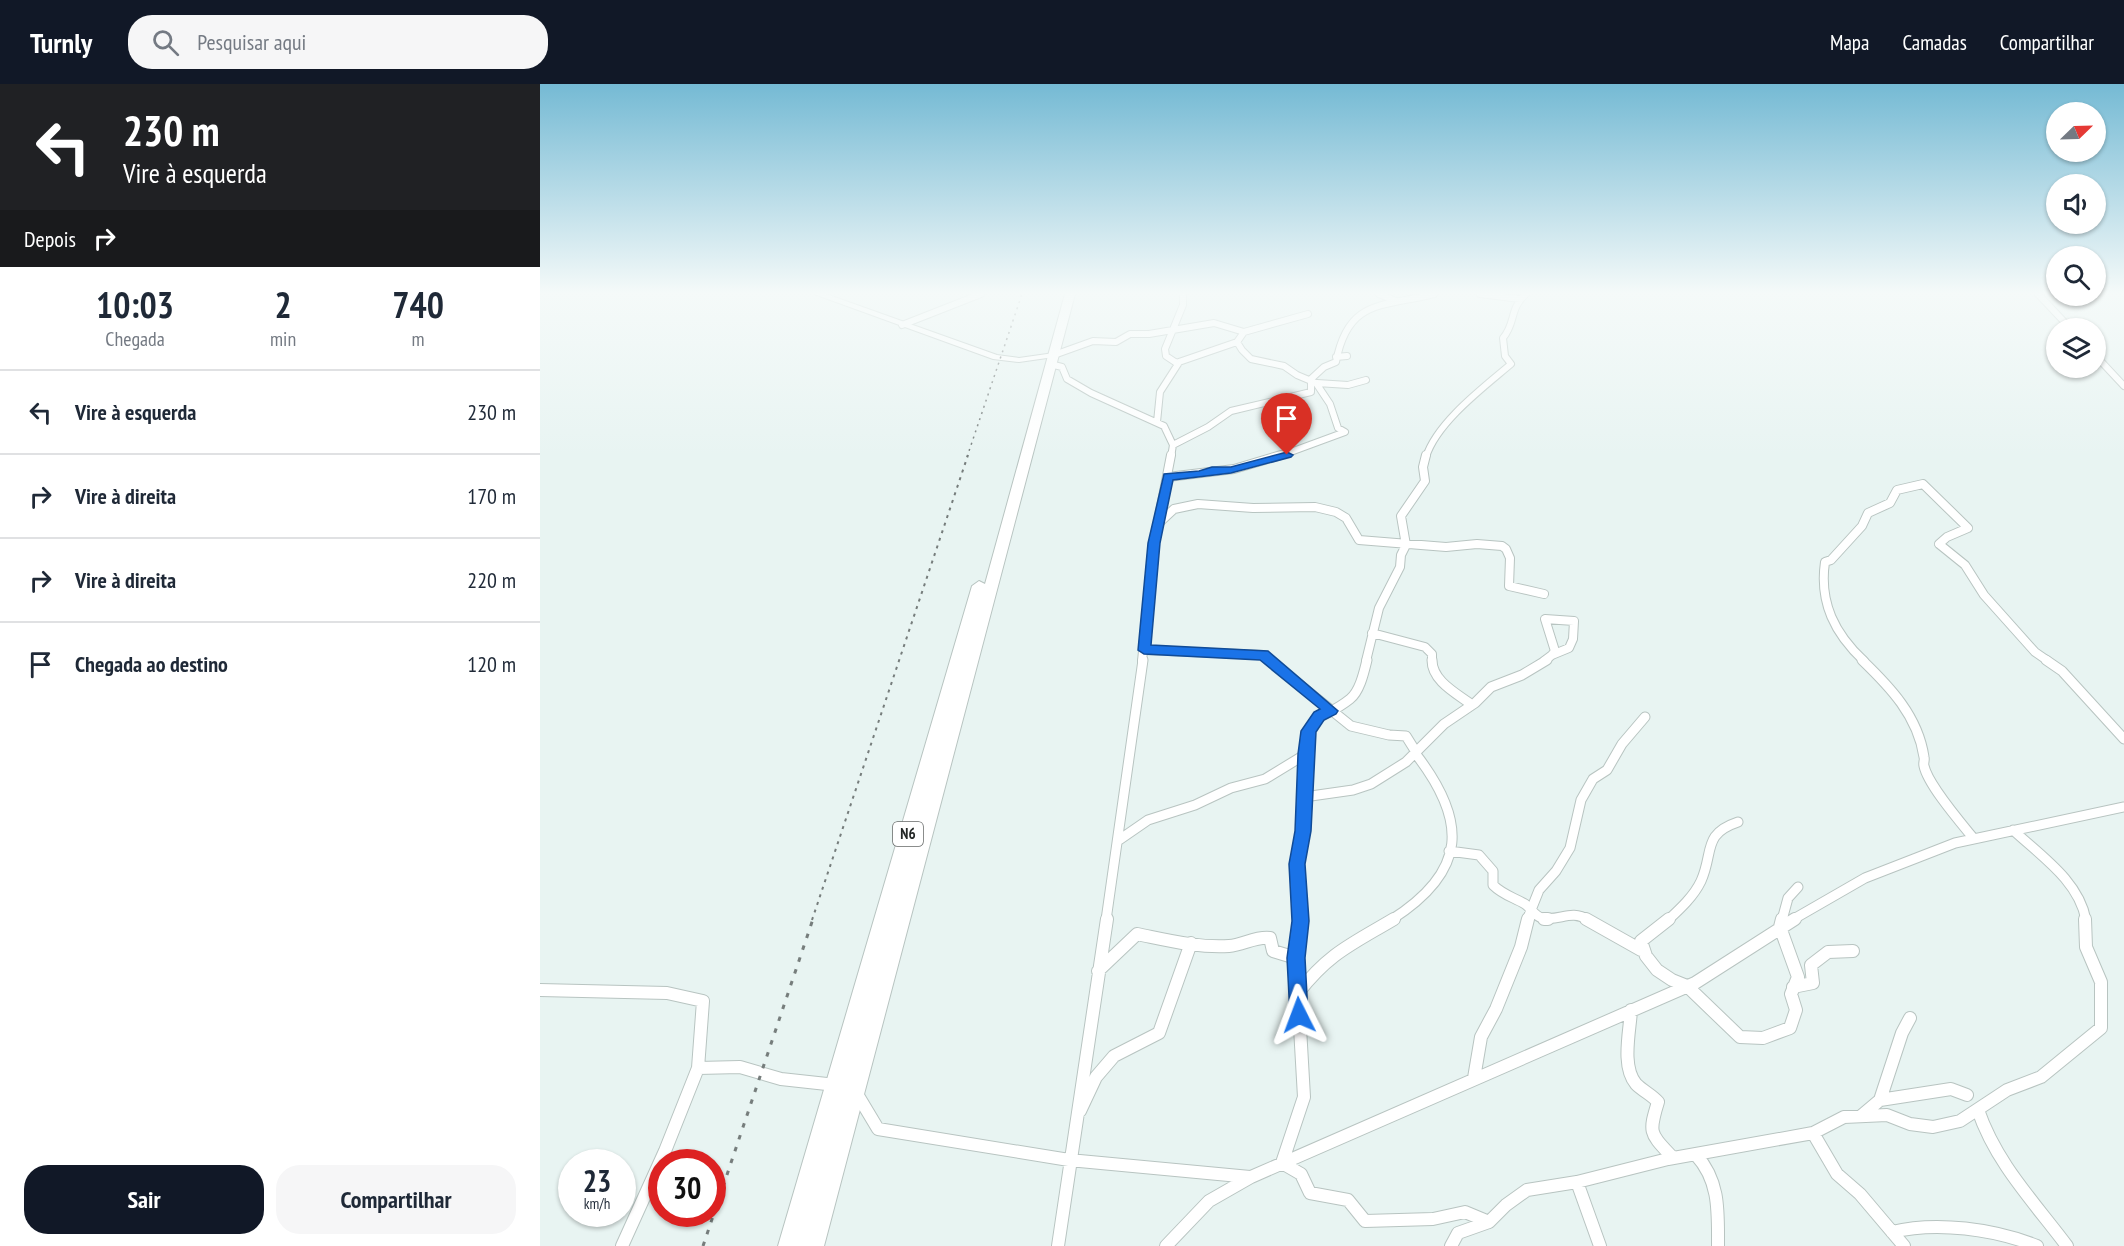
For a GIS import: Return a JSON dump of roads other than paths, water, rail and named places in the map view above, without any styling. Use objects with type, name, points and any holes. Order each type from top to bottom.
[{"type":"highway","name":"N6","points":[[812,1246],[1055,348]]},
{"type":"highway","name":"N6","points":[[790,1246],[1009,482],[1033,424]]},
{"type":"street","points":[[973,348],[1002,358],[1025,360],[1043,355],[1052,359],[1062,367],[1067,380],[1164,426],[1173,445],[1154,543],[1144,650],[1119,840],[1069,1160],[1058,1246]]},
{"type":"street","points":[[1052,359],[1077,348]]},
{"type":"street","points":[[1157,422],[1156,412],[1163,386],[1175,373],[1178,364],[1166,356],[1166,348]]},
{"type":"street","points":[[1176,363],[1219,348]]},
{"type":"street","points":[[1240,348],[1249,358],[1283,366],[1296,375],[1329,386],[1359,384],[1366,380]]},
{"type":"street","points":[[1173,445],[1208,427],[1231,411],[1311,392],[1314,382],[1324,367],[1336,362],[1338,348]]},
{"type":"street","points":[[1282,1163],[1304,1097],[1296,958],[1300,921],[1297,864],[1303,831],[1309,731],[1319,716],[1352,698],[1364,675],[1379,608],[1400,567],[1406,542],[1401,516],[1425,481],[1421,473],[1425,454],[1470,400],[1511,364],[1504,356],[1504,348]]},
{"type":"street","points":[[1336,357],[1347,356]]},
{"type":"street","points":[[2106,367],[2124,386]]},
{"type":"street","points":[[1168,477],[1262,464],[1345,432],[1338,428],[1335,412],[1328,406],[1324,393],[1314,382]]},
{"type":"street","points":[[1974,839],[1943,801],[1924,766],[1926,759],[1914,726],[1896,693],[1860,660],[1842,639],[1829,618],[1824,600],[1825,562],[1831,560],[1837,550],[1866,525],[1868,513],[1890,503],[1895,490],[1923,484],[1968,528],[1947,537],[1939,544],[1965,565],[1984,595],[2035,652],[2062,671],[2124,739]]},
{"type":"street","points":[[1159,524],[1174,509],[1198,504],[1254,508],[1315,507],[1336,512],[1346,518],[1359,540],[1446,547],[1457,547],[1465,543],[1502,546],[1507,550],[1511,565],[1509,586],[1544,594]]},
{"type":"street","points":[[1304,797],[1343,792],[1371,784],[1406,762],[1444,724],[1472,705],[1495,684],[1522,675],[1551,656],[1569,648],[1573,639],[1574,621],[1545,619],[1555,651],[1551,656]]},
{"type":"street","points":[[1372,633],[1425,647],[1432,654],[1432,669],[1436,677],[1472,705]]},
{"type":"street","points":[[1144,650],[1263,655],[1351,726],[1377,733],[1406,736],[1443,796],[1451,816],[1452,842],[1441,874],[1432,888],[1403,913],[1362,936],[1321,965],[1298,993]]},
{"type":"street","points":[[1474,1078],[1481,1037],[1496,1009],[1521,947],[1530,909],[1539,890],[1556,872],[1570,848],[1581,800],[1593,779],[1607,770],[1622,744],[1645,717]]},
{"type":"street","points":[[1119,840],[1148,820],[1195,805],[1231,788],[1265,779],[1306,754]]},
{"type":"street","points":[[1166,1246],[1209,1201],[1251,1177],[1687,986],[1780,927],[1865,878],[1955,843],[2124,807]]},
{"type":"street","points":[[1641,950],[1641,941],[1687,901],[1700,881],[1714,832],[1724,825],[1738,822]]},
{"type":"street","points":[[1451,1246],[1458,1233],[1489,1222],[1506,1205],[1527,1190],[1577,1182],[1673,1158],[1777,1141],[1813,1132],[1844,1118],[1887,1115],[1910,1124],[1933,1127],[1960,1121],[2007,1090],[2041,1077],[2101,1028],[2101,982],[2085,947],[2087,927],[2082,905],[2068,881],[2013,830]]},
{"type":"street","points":[[1449,851],[1479,855],[1493,871],[1493,885],[1502,894],[1530,909],[1538,917],[1546,919],[1563,915],[1580,915],[1641,950],[1662,973],[1675,984],[1687,986],[1740,1037],[1763,1038],[1790,1028],[1796,1010],[1790,1001],[1792,987],[1798,977],[1780,927],[1788,898],[1798,886]]},
{"type":"street","points":[[1098,971],[1137,934],[1191,943],[1240,945],[1262,936],[1270,938],[1273,951],[1296,958]]},
{"type":"street","points":[[1075,1121],[1096,1077],[1113,1056],[1159,1033],[1191,943]]},
{"type":"street","points":[[1792,987],[1813,983],[1811,965],[1828,952],[1853,951]]},
{"type":"street","points":[[540,990],[667,993],[703,1001],[698,1068],[665,1151],[622,1246]]},
{"type":"street","points":[[1631,1010],[1629,1057],[1633,1079],[1642,1090],[1658,1102],[1651,1118],[1652,1131],[1658,1142],[1673,1158]]},
{"type":"street","points":[[1880,1100],[1902,1033],[1910,1018]]},
{"type":"street","points":[[698,1068],[740,1067],[781,1079],[855,1089],[878,1129],[1069,1160],[1251,1177]]},
{"type":"street","points":[[1860,1116],[1880,1100],[1951,1089],[1967,1095]]},
{"type":"street","points":[[1978,1110],[1983,1126],[2004,1162],[2035,1207],[2067,1246]]},
{"type":"street","points":[[1813,1132],[1837,1174],[1860,1194],[1904,1246]]},
{"type":"street","points":[[1696,1155],[1702,1160],[1716,1185],[1718,1246]]},
{"type":"street","points":[[1282,1163],[1301,1174],[1310,1193],[1348,1200],[1365,1221],[1433,1219],[1465,1212],[1489,1222]]},
{"type":"street","points":[[1577,1182],[1600,1246]]},
{"type":"street","points":[[1892,1232],[1919,1227],[1951,1229],[2026,1240],[2037,1246]]},
{"type":"railway","points":[[967,457],[1004,348]]},
{"type":"railway","points":[[812,920],[968,455]]},
{"type":"railway","points":[[703,1246],[813,919]]}]
